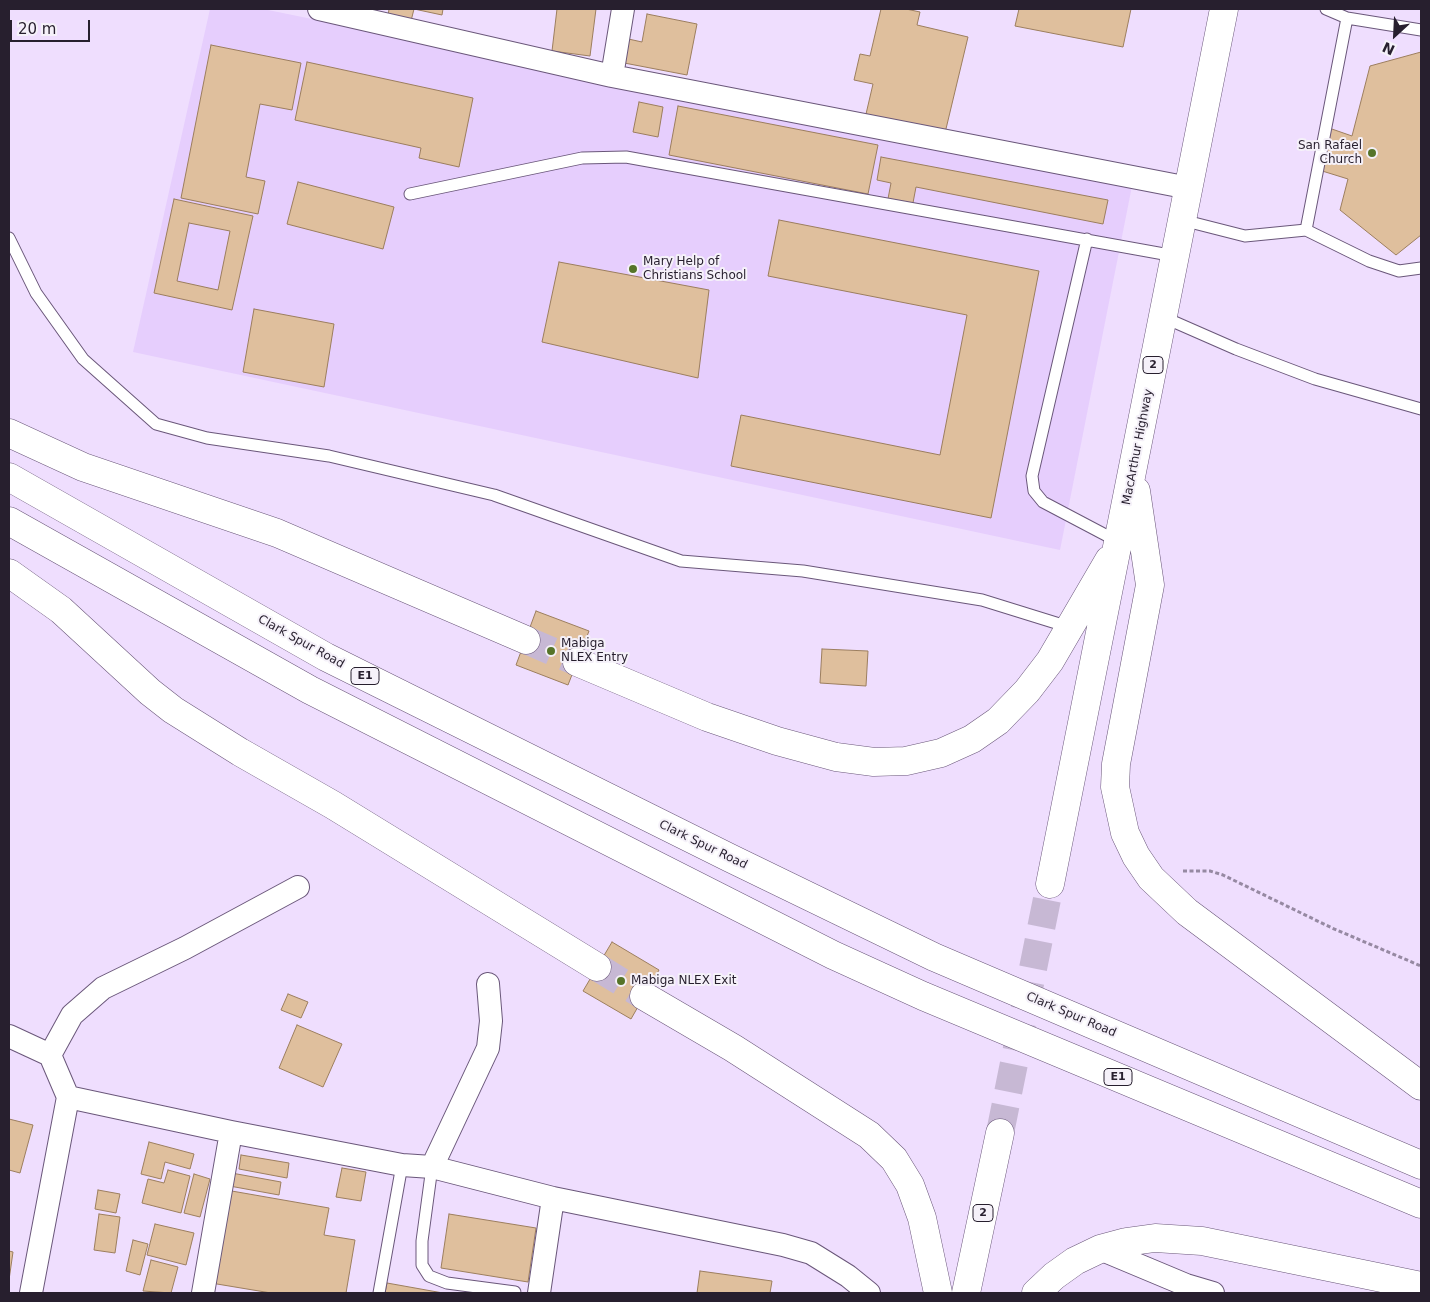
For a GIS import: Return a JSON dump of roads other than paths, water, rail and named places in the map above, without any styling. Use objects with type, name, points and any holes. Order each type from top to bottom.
[{"type":"highway","name":"MacArthur Highway","points":[[1050,884],[1120,542],[1224,9]]},
{"type":"highway","points":[[9,433],[83,467],[277,533],[526,640]]},
{"type":"highway","points":[[1133,469],[1150,585],[1119,740],[1115,787],[1124,833],[1136,856],[1151,878],[1187,912],[1421,1086]]},
{"type":"highway","name":"Clark Spur Road","points":[[9,477],[326,657],[730,858],[934,957],[1421,1165]]},
{"type":"highway","name":"E1","points":[[9,521],[310,690],[833,955],[923,996],[1421,1204]]},
{"type":"highway","points":[[577,662],[699,713],[777,741],[836,756],[874,762],[906,761],[941,753],[972,739],[998,721],[1027,691],[1050,661],[1120,542]]},
{"type":"highway","points":[[9,573],[61,610],[150,692],[173,710],[240,752],[341,810],[597,967]]},
{"type":"highway","points":[[644,996],[733,1048],[869,1135],[894,1159],[910,1185],[922,1218],[938,1293]]},
{"type":"highway","name":"2","points":[[966,1293],[1000,1133]]},
{"type":"highway","points":[[1036,1293],[1054,1276],[1075,1261],[1100,1249],[1126,1242],[1155,1238],[1202,1241],[1421,1286]]},
{"type":"street","points":[[319,9],[612,76],[1189,188]]},
{"type":"street","points":[[612,76],[622,9]]},
{"type":"street","points":[[50,1055],[72,1015],[102,988],[185,948],[298,887]]},
{"type":"street","points":[[432,1167],[488,1048],[491,1021],[488,984]]},
{"type":"street","points":[[9,1036],[50,1055],[68,1097],[31,1293]]},
{"type":"street","points":[[68,1097],[231,1132],[402,1165],[432,1167],[553,1198],[811,1253],[848,1276],[869,1293]]},
{"type":"street","points":[[203,1293],[231,1132]]},
{"type":"street","points":[[539,1293],[553,1198]]},
{"type":"street","points":[[1100,1249],[1186,1285],[1213,1293]]},
{"type":"lane","points":[[1326,9],[1347,18],[1421,30]]},
{"type":"lane","points":[[1306,230],[1347,18]]},
{"type":"lane","points":[[410,194],[582,158],[626,157],[744,180],[1175,256]]},
{"type":"lane","points":[[1182,220],[1245,236],[1306,230],[1370,261],[1399,272],[1421,268]]},
{"type":"lane","points":[[9,238],[36,293],[83,359],[156,424],[207,438],[329,456],[494,495],[680,561],[803,571],[982,600],[1069,626]]},
{"type":"lane","points":[[1087,240],[1032,476],[1034,491],[1043,502],[1120,542]]},
{"type":"lane","points":[[1163,317],[1236,349],[1315,379],[1421,409]]},
{"type":"lane","points":[[379,1293],[402,1165]]},
{"type":"lane","points":[[432,1167],[422,1241],[422,1265],[428,1276],[447,1283],[515,1292]]},
{"type":"tunnel","points":[[526,640],[577,662]]},
{"type":"tunnel","points":[[1000,1133],[1050,884]]},
{"type":"tunnel","points":[[597,967],[644,996]]},
{"type":"place","name":"San Rafael Church","points":[[1372,153]]},
{"type":"place","name":"Mary Help of Christians School","points":[[633,269]]},
{"type":"place","name":"Mabiga NLEX Entry","points":[[551,651]]},
{"type":"place","name":"Mabiga NLEX Exit","points":[[621,981]]}]
